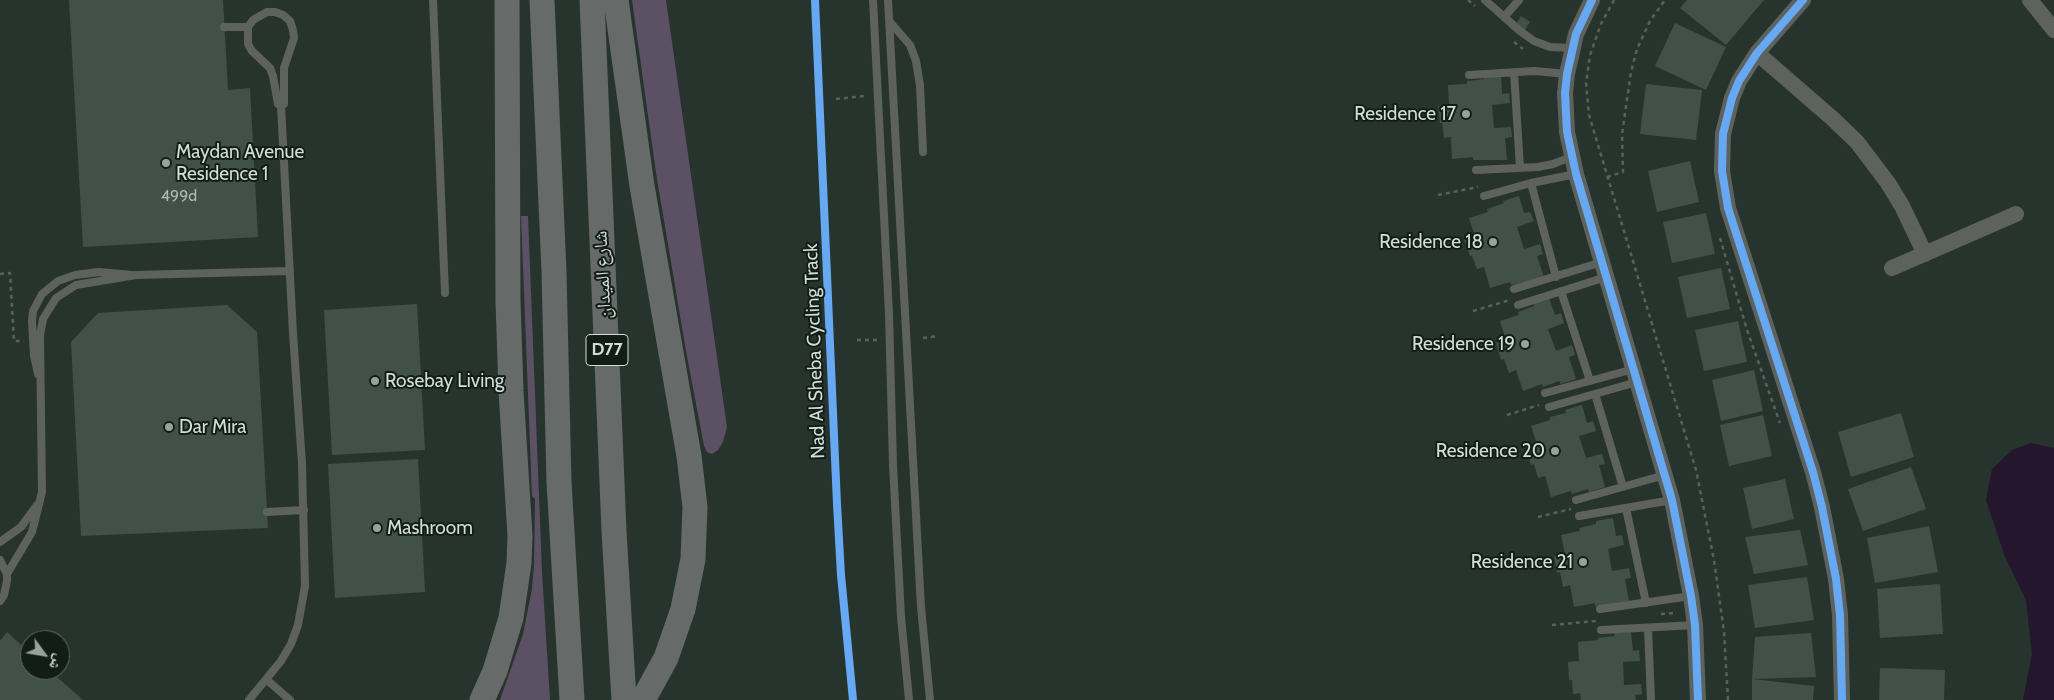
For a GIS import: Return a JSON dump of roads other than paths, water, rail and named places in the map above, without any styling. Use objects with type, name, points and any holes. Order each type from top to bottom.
[{"type":"main road","points":[[482,700],[498,662],[511,618],[519,563],[520,536],[511,391],[508,301],[507,0]]},
{"type":"main road","points":[[542,0],[554,272],[560,491],[572,700]]},
{"type":"main road","name":"شارع الميدان","points":[[592,0],[614,531],[624,700]]},
{"type":"main road","points":[[616,0],[638,160],[693,482],[695,533],[693,559],[683,610],[666,658],[643,700]]},
{"type":"street","points":[[1592,0],[1582,20],[1572,48],[1566,74],[1565,113],[1576,174],[1672,500],[1695,625],[1698,700]]},
{"type":"street","points":[[1803,0],[1757,53],[1739,81],[1727,116],[1722,153],[1724,190],[1822,507],[1836,579],[1840,615],[1842,700]]},
{"type":"street","points":[[2030,0],[2054,30]]},
{"type":"street","points":[[1757,53],[1857,142],[1888,183],[1902,206],[1925,254]]},
{"type":"street","points":[[1892,268],[2016,214]]},
{"type":"lane","points":[[433,0],[445,293]]},
{"type":"lane","points":[[873,0],[901,616],[909,700]]},
{"type":"lane","points":[[888,0],[921,607],[930,700]]},
{"type":"lane","points":[[1485,0],[1534,41],[1550,47],[1572,48]]},
{"type":"lane","points":[[1504,17],[1519,0]]},
{"type":"lane","points":[[249,700],[281,661],[291,644],[302,609],[305,586],[304,510],[281,106],[278,104],[270,68],[252,51],[248,44],[248,26],[259,14],[276,12],[283,15],[290,21],[294,30],[294,38],[284,68],[284,104],[281,106]]},
{"type":"lane","points":[[890,22],[910,45],[916,61],[920,85],[924,152]]},
{"type":"lane","points":[[224,27],[248,26]]},
{"type":"lane","points":[[1469,75],[1541,71],[1566,74]]},
{"type":"lane","points":[[1514,72],[1520,168]]},
{"type":"lane","points":[[1476,170],[1546,166],[1572,157]]},
{"type":"lane","points":[[1484,196],[1531,183],[1576,174]]},
{"type":"lane","points":[[1531,183],[1556,277]]},
{"type":"lane","points":[[1514,290],[1556,277],[1604,270]]},
{"type":"lane","points":[[1518,305],[1561,291],[1604,270]]},
{"type":"lane","points":[[0,601],[6,588],[7,574],[32,532],[40,500],[43,476],[40,385],[41,327],[46,311],[56,298],[76,285],[136,276],[290,271]]},
{"type":"lane","points":[[40,385],[32,340],[32,322],[37,302],[42,294],[58,281],[75,275],[99,272],[124,273],[136,276]]},
{"type":"lane","points":[[1561,291],[1590,381]]},
{"type":"lane","points":[[1545,393],[1590,381],[1636,376]]},
{"type":"lane","points":[[1549,407],[1596,394],[1636,376]]},
{"type":"lane","points":[[1596,394],[1623,487]]},
{"type":"lane","points":[[1576,500],[1665,475]]},
{"type":"lane","points":[[0,542],[21,527],[40,500]]},
{"type":"lane","points":[[1579,516],[1672,500]]},
{"type":"lane","points":[[1626,508],[1646,603]]},
{"type":"lane","points":[[267,512],[304,510]]},
{"type":"lane","points":[[0,560],[7,574]]},
{"type":"lane","points":[[1600,609],[1691,596]]},
{"type":"lane","points":[[1601,630],[1695,625]]},
{"type":"lane","points":[[1648,628],[1651,700]]},
{"type":"lane","points":[[266,680],[290,700]]},
{"type":"place","name":"Residence 17","points":[[1466,114]]},
{"type":"place","name":"Maydan Avenue Residence 1","points":[[166,163]]},
{"type":"place","name":"Residence 18","points":[[1493,242]]},
{"type":"place","name":"Residence 19","points":[[1525,344]]},
{"type":"place","name":"Rosebay Living","points":[[375,381]]},
{"type":"place","name":"Dar Mira","points":[[169,427]]},
{"type":"place","name":"Residence 20","points":[[1555,451]]},
{"type":"place","name":"Mashroom","points":[[377,528]]},
{"type":"place","name":"Residence 21","points":[[1583,562]]}]
